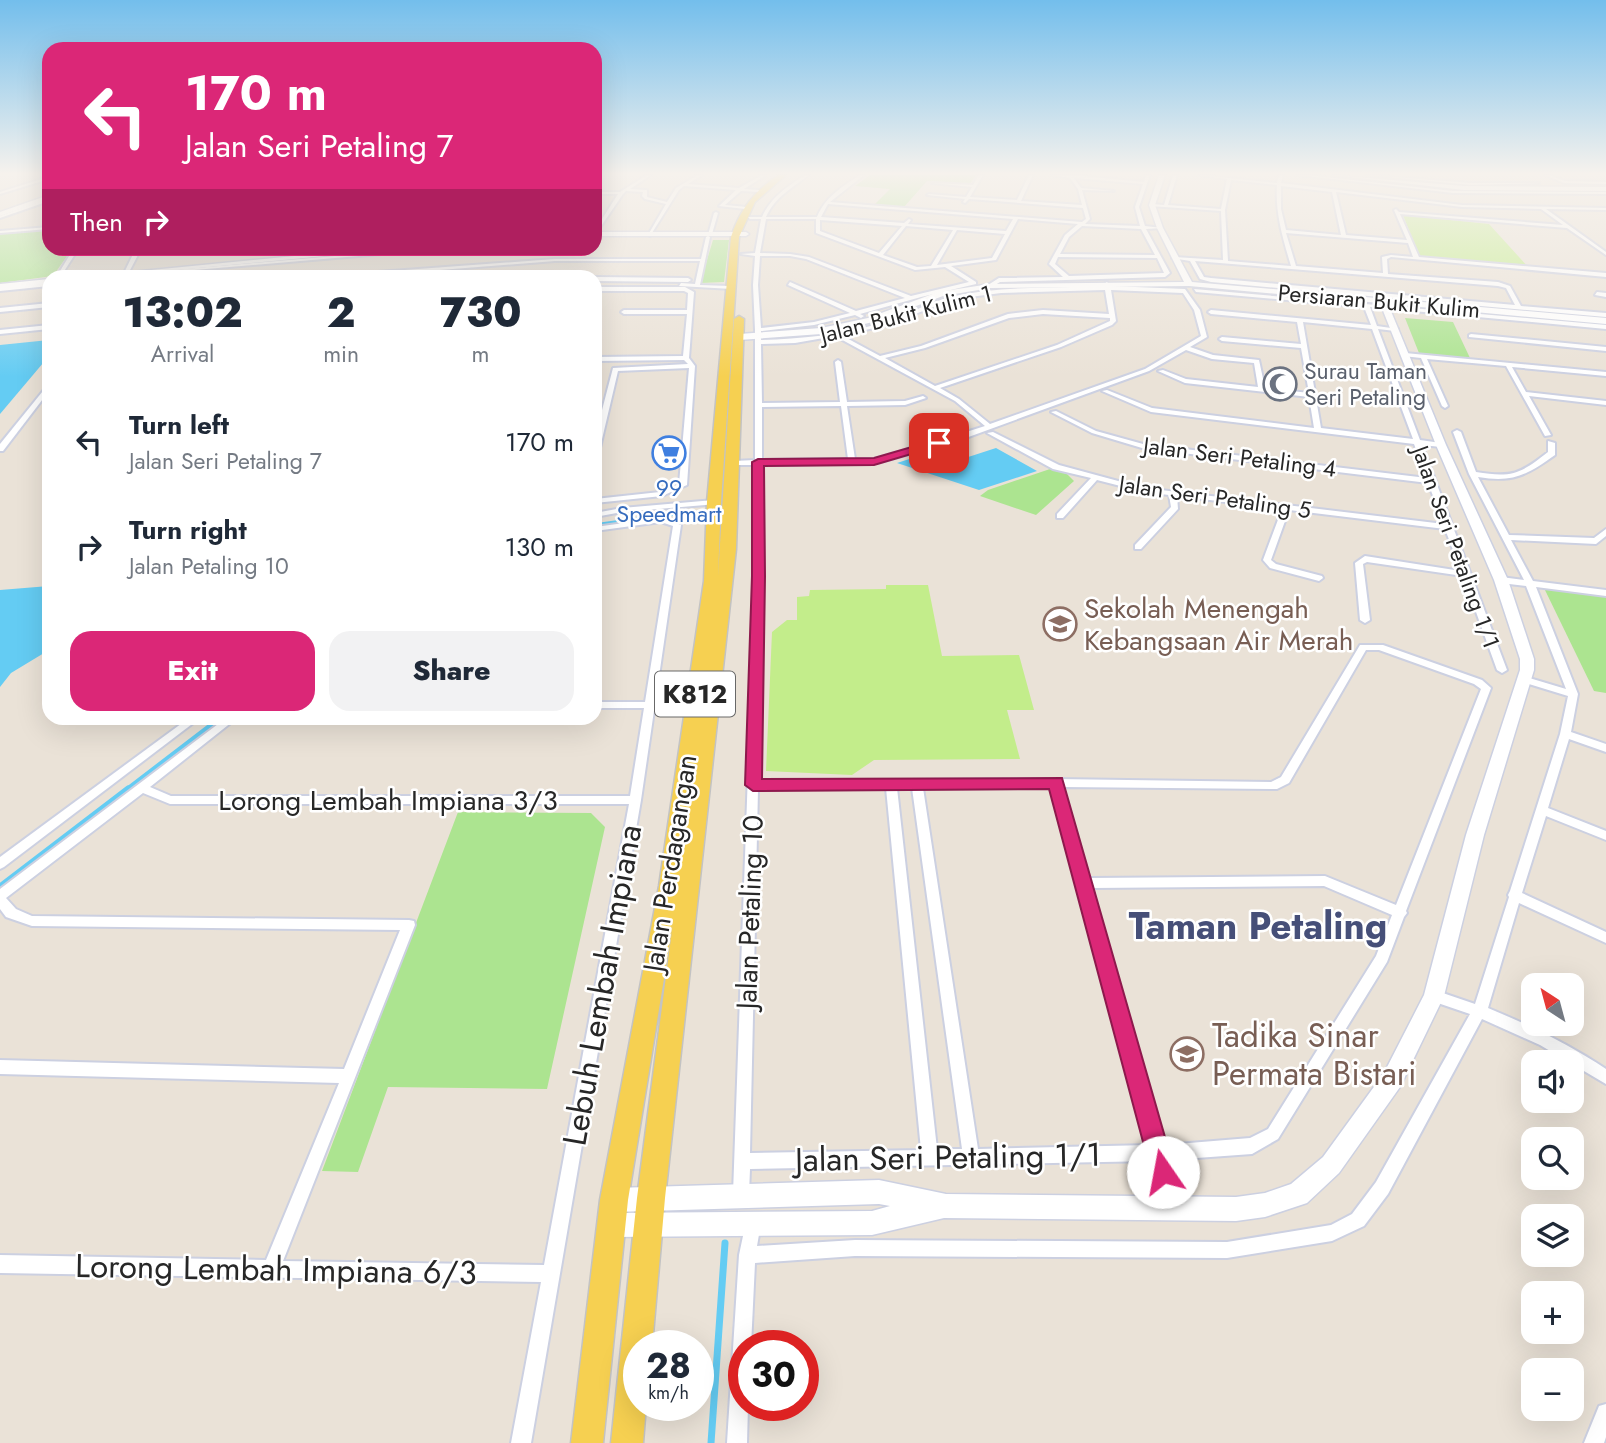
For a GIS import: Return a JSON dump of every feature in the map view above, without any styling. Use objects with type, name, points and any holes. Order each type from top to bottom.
[{"type":"main road","name":"Jalan Perdagangan","points":[[587,1443],[613,1212],[669,886],[711,581],[714,502],[735,242]]},
{"type":"main road","name":"Jalan Perdagangan","points":[[627,1443],[650,1212],[729,549],[745,242]]},
{"type":"street","points":[[698,282],[707,242]]},
{"type":"street","name":"Jalan Petaling 10","points":[[741,1194],[759,576],[758,336],[755,307],[760,242]]},
{"type":"street","points":[[841,242],[911,268],[994,259],[1002,242]]},
{"type":"street","points":[[879,256],[890,242]]},
{"type":"street","points":[[933,267],[948,242]]},
{"type":"street","points":[[1063,242],[1052,264],[1068,278]]},
{"type":"street","points":[[990,286],[999,280],[1161,276],[1167,273],[1151,242]]},
{"type":"street","points":[[734,463],[874,461],[990,429],[1147,370],[1204,337],[1189,288],[1167,242]]},
{"type":"street","points":[[1225,242],[1226,262]]},
{"type":"street","points":[[1287,242],[1294,267]]},
{"type":"street","points":[[1409,242],[1417,259]]},
{"type":"street","points":[[1590,242],[1606,254]]},
{"type":"street","points":[[743,254],[807,258],[920,301]]},
{"type":"street","points":[[1056,255],[1159,257]]},
{"type":"street","points":[[157,270],[294,256]]},
{"type":"street","points":[[268,261],[301,256]]},
{"type":"street","points":[[163,270],[338,256]]},
{"type":"street","points":[[1174,258],[1506,286],[1519,307]]},
{"type":"street","points":[[1386,275],[1384,258],[1606,275]]},
{"type":"street","points":[[442,270],[566,259],[703,260]]},
{"type":"street","points":[[1191,259],[1206,279],[1519,307],[1532,311],[1606,315]]},
{"type":"street","points":[[265,270],[268,261]]},
{"type":"street","points":[[758,336],[858,315],[909,298],[974,282],[946,265]]},
{"type":"street","points":[[1356,272],[1361,293]]},
{"type":"street","points":[[602,284],[698,282],[731,285]]},
{"type":"street","points":[[0,287],[42,283]]},
{"type":"street","points":[[602,284],[689,290],[691,294],[686,358],[692,366],[683,485],[662,494],[602,500]]},
{"type":"street","points":[[790,284],[870,320]]},
{"type":"street","points":[[934,387],[1059,346],[1110,324],[1112,316],[1107,285]]},
{"type":"street","name":"Persiaran Bukit Kulim","points":[[739,337],[821,331],[870,320],[959,290],[990,286],[1107,285],[1189,288],[1385,304],[1532,311],[1606,321]]},
{"type":"street","name":"Jalan Bukit Kulim 1","points":[[758,336],[796,341],[882,325],[965,296],[1019,289],[1107,285]]},
{"type":"street","points":[[1189,288],[1366,305],[1385,304],[1606,327]]},
{"type":"street","points":[[1597,295],[1606,295]]},
{"type":"street","points":[[650,1212],[741,1194],[879,1192],[946,1206],[1236,1209],[1265,1205],[1298,1194],[1331,1165],[1392,1080],[1434,996],[1475,835],[1526,680],[1527,659],[1501,580],[1441,445],[1385,304]]},
{"type":"street","name":"Jalan Seri Petaling 1/1","points":[[1366,305],[1502,670]]},
{"type":"street","points":[[0,310],[42,306]]},
{"type":"street","points":[[624,312],[688,312]]},
{"type":"street","points":[[879,358],[934,344],[1008,316],[1044,312],[1112,316]]},
{"type":"street","points":[[1211,312],[1395,329]]},
{"type":"street","points":[[1300,321],[1318,430]]},
{"type":"street","points":[[1597,326],[1606,337]]},
{"type":"street","points":[[0,335],[42,330]]},
{"type":"street","name":"Jalan Seri Petaling 5","points":[[835,334],[957,400],[990,429],[1056,467],[1173,494],[1448,527]]},
{"type":"street","points":[[1471,336],[1606,349]]},
{"type":"street","points":[[1222,338],[1304,346]]},
{"type":"street","points":[[1186,348],[1212,357],[1257,361],[1262,390]]},
{"type":"street","points":[[1405,355],[1606,374]]},
{"type":"street","points":[[1423,357],[1445,406]]},
{"type":"street","points":[[602,359],[686,358]]},
{"type":"street","points":[[838,362],[852,462]]},
{"type":"street","points":[[1474,474],[1497,478],[1524,475],[1552,453],[1549,439],[1508,365]]},
{"type":"street","points":[[602,423],[615,369],[692,366]]},
{"type":"street","points":[[1161,371],[1185,381],[1312,395]]},
{"type":"street","points":[[1105,390],[1151,410],[1441,445]]},
{"type":"street","points":[[1525,394],[1606,402]]},
{"type":"street","points":[[1,447],[42,398]]},
{"type":"street","points":[[758,405],[905,402],[923,398]]},
{"type":"street","name":"Jalan Seri Petaling 4","points":[[1054,412],[1094,432],[1142,446],[1432,481]]},
{"type":"street","points":[[747,1255],[855,1248],[1227,1250],[1332,1233],[1358,1220],[1382,1188],[1480,1010],[1565,734],[1573,694],[1530,584],[1474,474],[1457,432]]},
{"type":"street","points":[[1059,516],[1095,478]]},
{"type":"street","points":[[1138,547],[1175,507],[1173,494]]},
{"type":"street","points":[[602,514],[714,502]]},
{"type":"street","points":[[1286,508],[1267,560],[1273,566],[1319,578]]},
{"type":"street","name":"Lebuh Lembah Impiana","points":[[520,1443],[635,800],[677,525],[660,520],[602,528]]},
{"type":"street","points":[[1506,537],[1596,541],[1606,531]]},
{"type":"street","points":[[1365,620],[1359,563],[1364,558],[1466,574]]},
{"type":"street","points":[[1501,580],[1606,593]]},
{"type":"street","name":"Jalan Seri Petaling 1/1","points":[[743,1161],[1160,1153],[1252,1146],[1273,1134],[1382,958],[1486,688],[1478,682],[1380,647],[1367,645],[1361,650],[1285,780],[1280,784],[1056,782]]},
{"type":"street","points":[[1526,680],[1573,694]]},
{"type":"street","points":[[602,705],[650,705]]},
{"type":"street","points":[[0,864],[186,725]]},
{"type":"street","points":[[223,725],[0,898],[11,913],[32,921],[409,925],[271,1270]]},
{"type":"street","points":[[1565,734],[1606,748]]},
{"type":"street","points":[[753,785],[1056,782],[1160,1153],[1169,1208]]},
{"type":"street","points":[[891,784],[930,1157]]},
{"type":"street","points":[[916,784],[971,1156]]},
{"type":"street","name":"Lorong Lembah Impiana 3/3","points":[[143,788],[170,800],[635,800]]},
{"type":"street","points":[[1542,810],[1606,836]]},
{"type":"street","points":[[1084,883],[1325,881],[1401,913]]},
{"type":"street","points":[[1514,895],[1606,938]]},
{"type":"street","points":[[1434,996],[1480,1010],[1564,1049],[1606,1077]]},
{"type":"street","points":[[0,1067],[348,1076]]},
{"type":"street","points":[[613,1212],[650,1212],[753,1223],[872,1223],[946,1206]]},
{"type":"street","points":[[737,1443],[747,1255],[753,1223]]},
{"type":"street","name":"Lorong Lembah Impiana 6/3","points":[[0,1264],[551,1274]]},
{"type":"street","points":[[1594,1443],[1606,1413]]},
{"type":"green space","points":[[0,242],[42,242],[42,256],[67,256],[57,270],[42,270],[42,277],[0,283]]},
{"type":"green space","points":[[712,242],[729,242],[724,282],[700,283]]},
{"type":"green space","points":[[1414,242],[1506,242],[1529,268],[1420,259]]},
{"type":"green space","points":[[1405,318],[1453,322],[1470,358],[1419,353]]},
{"type":"green space","points":[[1050,469],[1067,474],[1074,481],[1036,515],[980,496],[988,490]]},
{"type":"green space","points":[[886,585],[928,585],[942,656],[1019,655],[1034,710],[1007,710],[1020,759],[874,760],[852,775],[766,771],[772,632],[787,620],[797,620],[797,597],[809,596],[810,590],[886,589]]},
{"type":"green space","points":[[1544,588],[1606,596],[1606,693],[1594,691]]},
{"type":"green space","points":[[458,812],[591,813],[605,827],[547,1089],[388,1087],[358,1172],[322,1171]]},
{"type":"water","points":[[42,341],[42,364],[0,414],[0,345]]},
{"type":"water","points":[[996,448],[1037,471],[979,490],[897,463],[940,449],[959,460]]},
{"type":"water","points":[[42,587],[42,654],[11,673],[0,687],[0,590]]},
{"type":"waterway","points":[[602,524],[674,514],[694,521]]},
{"type":"waterway","points":[[126,790],[211,725]]},
{"type":"waterway","points":[[0,886],[128,788]]},
{"type":"waterway","points":[[711,1443],[725,1243]]},
{"type":"place","name":"Surau Taman Seri Petaling","points":[[1280,384]]},
{"type":"place","name":"99 Speedmart","points":[[669,453]]},
{"type":"place","name":"Sekolah Menengah Kebangsaan Air Merah","points":[[1060,624]]},
{"type":"place","name":"Tadika Sinar Permata Bistari","points":[[1187,1054]]},
{"type":"district","name":"Taman Petaling","points":[[1258,926]]},
{"type":"route","points":[[939,443],[874,461],[758,462],[759,576],[753,785],[1056,782],[1160,1153],[1163,1172]]}]
